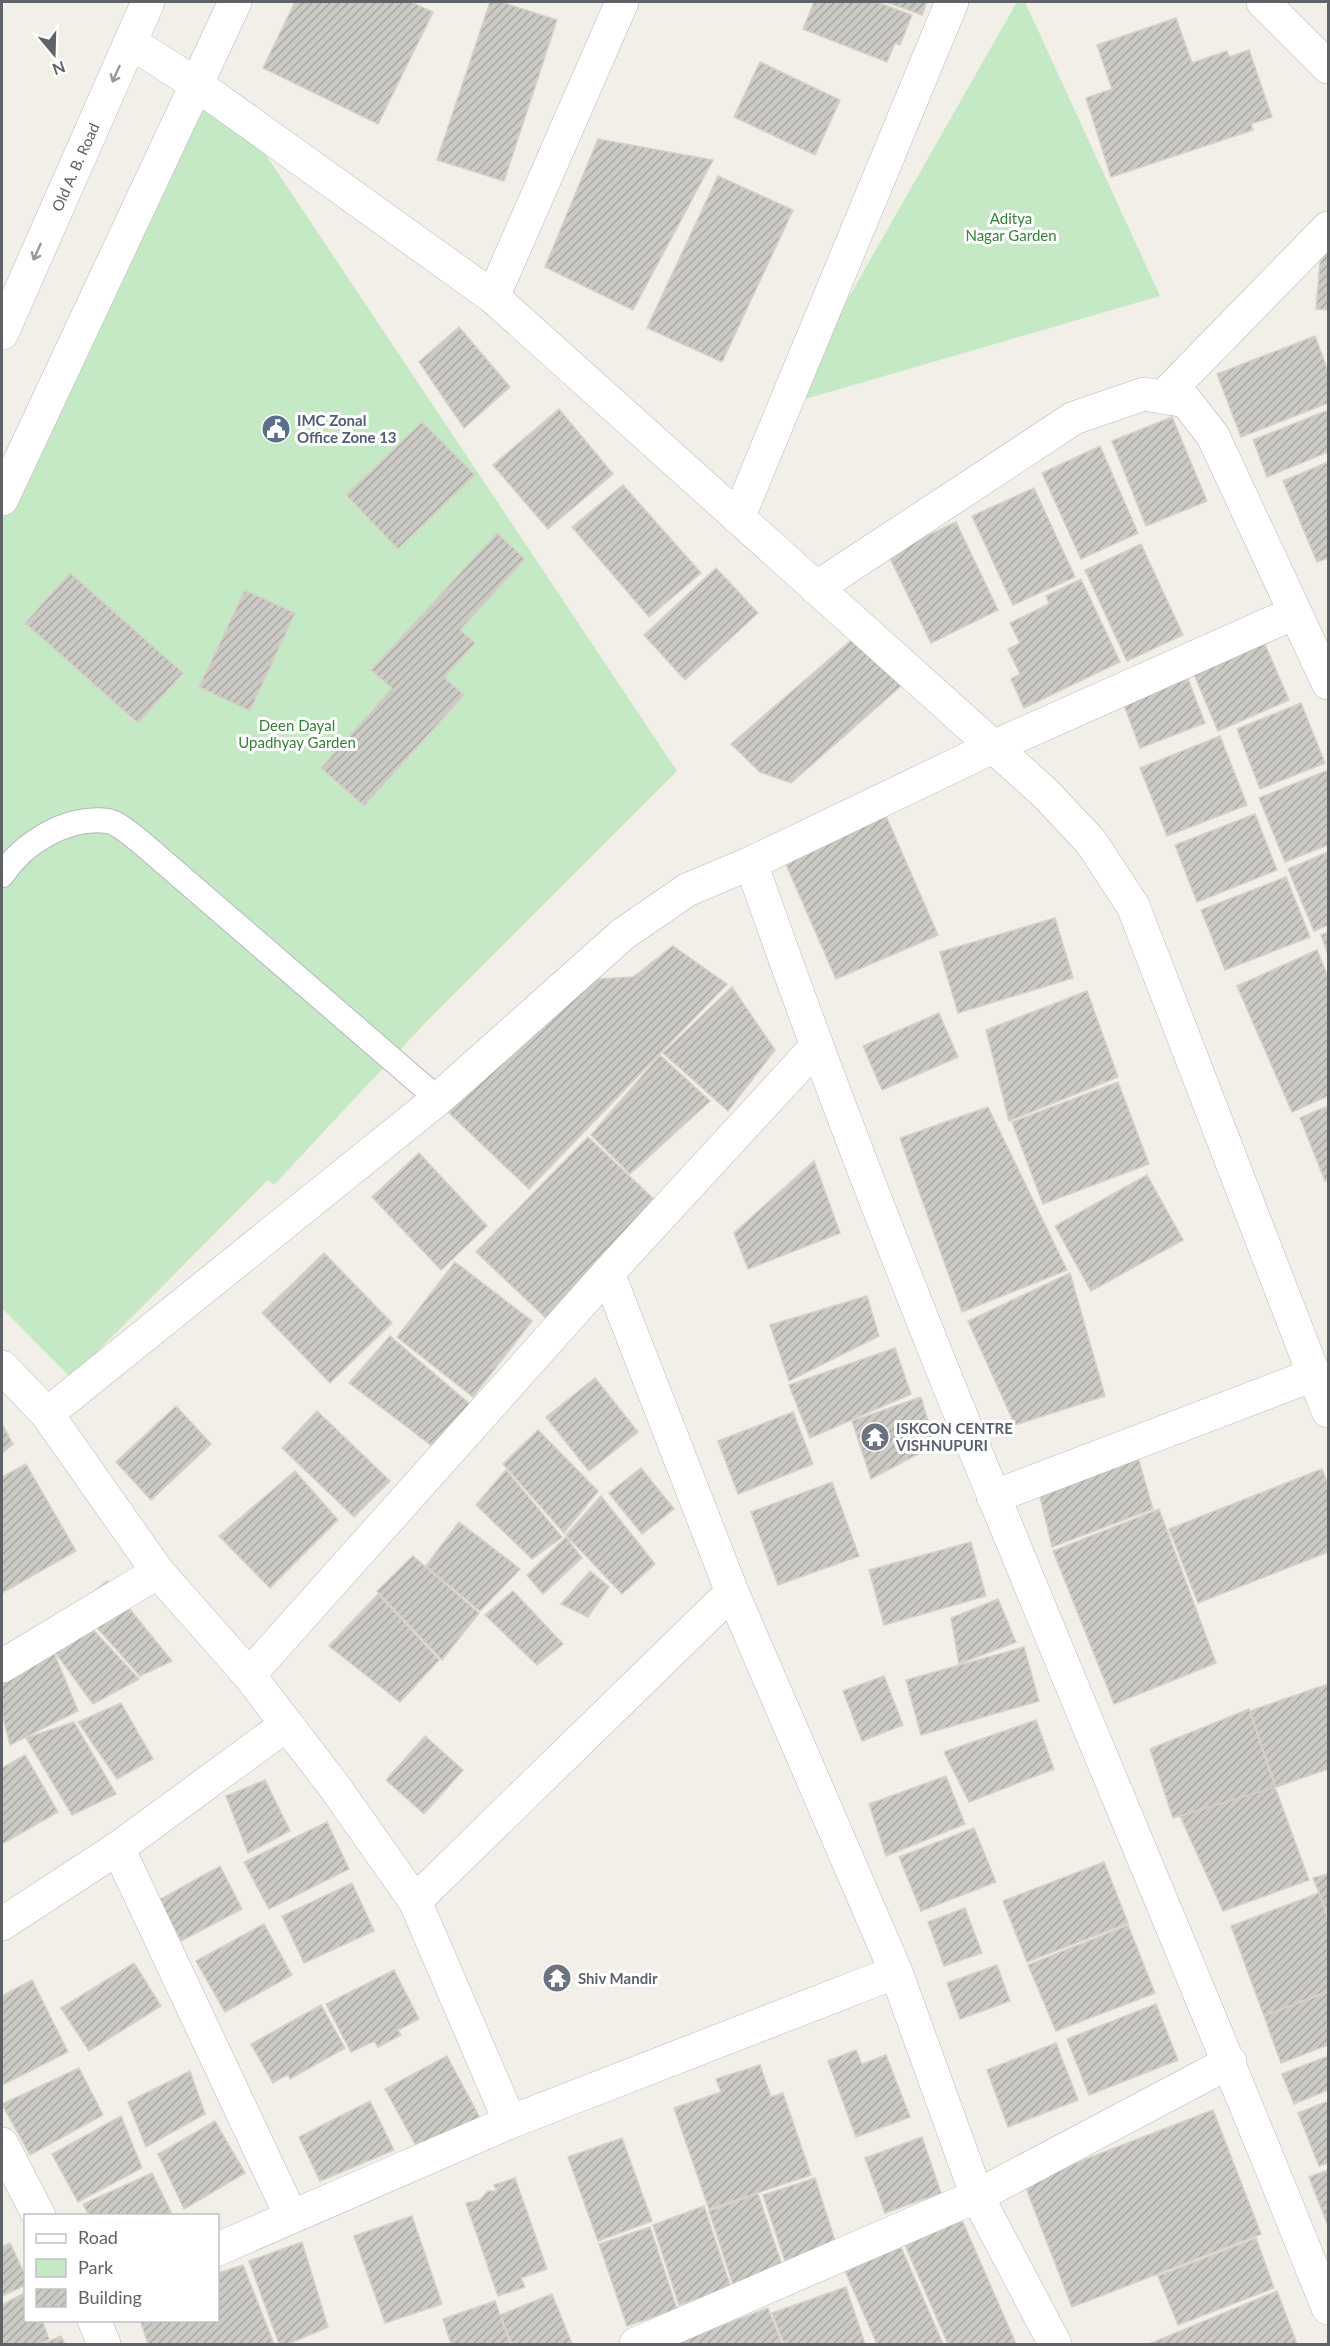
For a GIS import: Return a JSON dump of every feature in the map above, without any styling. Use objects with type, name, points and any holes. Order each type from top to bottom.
[{"type":"street","name":"Old A. B. Road","points":[[2,333],[148,2]]},
{"type":"street","points":[[2,499],[235,2]]},
{"type":"street","points":[[493,297],[622,2]]},
{"type":"street","points":[[738,518],[952,2]]},
{"type":"street","points":[[1263,2],[1329,67]]},
{"type":"street","points":[[130,42],[196,84],[493,297],[1046,794],[1091,842],[1133,906],[1313,1375],[1329,1411]]},
{"type":"street","points":[[1163,397],[1329,228]]},
{"type":"street","points":[[816,588],[1074,418],[1144,394],[1186,401],[1213,436],[1294,614],[1329,683]]},
{"type":"street","points":[[47,1414],[438,1098],[623,934],[687,890],[752,863],[993,747],[1294,614]]},
{"type":"street","points":[[752,863],[816,1047],[993,1497],[1230,2062],[1329,2308]]},
{"type":"street","points":[[249,1675],[608,1273],[816,1047]]},
{"type":"street","points":[[608,1273],[732,1592],[896,1972],[977,2196],[1055,2344]]},
{"type":"street","points":[[2,1367],[47,1414],[158,1572],[249,1675],[334,1786],[416,1901],[510,2122]]},
{"type":"street","points":[[993,1497],[1313,1375]]},
{"type":"street","points":[[2,1666],[158,1572]]},
{"type":"street","points":[[416,1901],[732,1592]]},
{"type":"street","points":[[2,1924],[118,1848],[286,1725]]},
{"type":"street","points":[[118,1848],[291,2216]]},
{"type":"street","points":[[219,2249],[510,2122],[896,1972]]},
{"type":"street","points":[[636,2344],[977,2196],[1230,2062]]},
{"type":"street","points":[[2,2144],[38,2214]]},
{"type":"street","points":[[95,2322],[104,2344]]},
{"type":"lane","points":[[2,875],[13,859],[51,831],[79,823],[110,821],[143,844],[438,1098]]},
{"type":"green space","name":"Aditya Nagar Garden","points":[[1017,2],[1025,2],[1160,296],[788,404]]},
{"type":"green space","name":"Deen Dayal Upadhyay Garden","points":[[218,83],[677,771],[426,1022],[274,1185],[268,1180],[71,1378],[2,1308],[2,491]]},
{"type":"building","points":[[295,2],[411,2],[433,12],[378,124],[263,68]]},
{"type":"building","points":[[490,2],[501,2],[557,20],[504,181],[437,160]]},
{"type":"building","points":[[814,2],[877,2],[912,15],[900,45],[895,43],[887,62],[803,29]]},
{"type":"building","points":[[886,2],[927,2],[922,15]]},
{"type":"building","points":[[1176,18],[1192,63],[1227,51],[1229,57],[1249,50],[1272,117],[1251,124],[1253,130],[1111,177],[1086,98],[1112,89],[1097,45]]},
{"type":"building","points":[[760,62],[840,100],[815,155],[734,117]]},
{"type":"building","points":[[598,139],[713,160],[633,310],[545,267]]},
{"type":"building","points":[[718,176],[793,210],[722,362],[647,328]]},
{"type":"building","points":[[1321,250],[1328,251],[1328,310],[1316,309]]},
{"type":"building","points":[[459,327],[510,387],[464,428],[419,362]]},
{"type":"building","points":[[1315,336],[1328,371],[1328,403],[1241,437],[1217,374]]},
{"type":"building","points":[[559,409],[613,474],[548,529],[493,465]]},
{"type":"building","points":[[1328,410],[1328,452],[1267,477],[1253,440]]},
{"type":"building","points":[[1172,417],[1207,501],[1146,526],[1112,441]]},
{"type":"building","points":[[422,422],[475,475],[398,549],[346,495]]},
{"type":"building","points":[[1100,446],[1138,533],[1081,559],[1042,473]]},
{"type":"building","points":[[1328,462],[1328,558],[1317,562],[1283,481]]},
{"type":"building","points":[[623,485],[701,573],[649,617],[572,527]]},
{"type":"building","points":[[1034,488],[1075,577],[1013,605],[972,516]]},
{"type":"building","points":[[956,522],[998,610],[931,643],[888,554]]},
{"type":"building","points":[[497,533],[525,559],[460,630],[475,643],[444,677],[464,695],[364,806],[321,768],[392,688],[371,670]]},
{"type":"building","points":[[1141,544],[1183,635],[1127,661],[1085,570]]},
{"type":"building","points":[[716,568],[758,613],[685,680],[644,635]]},
{"type":"building","points":[[70,573],[183,673],[138,723],[25,623]]},
{"type":"building","points":[[1081,579],[1120,662],[1024,708],[1011,679],[1020,674],[1008,649],[1020,643],[1010,623],[1049,604],[1046,596]]},
{"type":"building","points":[[245,590],[295,613],[250,711],[199,687]]},
{"type":"building","points":[[1261,635],[1289,700],[1218,731],[1190,665]]},
{"type":"building","points":[[856,636],[901,686],[791,783],[760,772],[731,744]]},
{"type":"building","points":[[1186,674],[1205,723],[1140,748],[1122,700]]},
{"type":"building","points":[[1301,703],[1325,763],[1260,789],[1237,729]]},
{"type":"building","points":[[1220,736],[1247,805],[1167,836],[1140,768]]},
{"type":"building","points":[[1328,770],[1328,845],[1285,862],[1259,798]]},
{"type":"building","points":[[1255,814],[1277,870],[1197,902],[1175,845]]},
{"type":"building","points":[[886,816],[938,935],[836,979],[784,860]]},
{"type":"building","points":[[1328,852],[1328,925],[1314,931],[1288,869]]},
{"type":"building","points":[[1286,877],[1310,937],[1225,970],[1201,910]]},
{"type":"building","points":[[1055,918],[1073,978],[958,1013],[940,952]]},
{"type":"building","points":[[1328,932],[1328,955],[1321,935]]},
{"type":"building","points":[[673,946],[727,984],[529,1189],[446,1110],[581,980],[633,977]]},
{"type":"building","points":[[1317,950],[1328,977],[1328,1096],[1292,1112],[1237,986]]},
{"type":"building","points":[[732,987],[775,1050],[728,1111],[663,1053]]},
{"type":"building","points":[[1087,991],[1118,1077],[1009,1121],[986,1030]]},
{"type":"building","points":[[939,1013],[958,1057],[882,1090],[863,1046]]},
{"type":"building","points":[[660,1055],[710,1101],[630,1174],[591,1135]]},
{"type":"building","points":[[1118,1082],[1149,1164],[1043,1204],[1012,1122]]},
{"type":"building","points":[[1328,1106],[1328,1180],[1325,1181],[1300,1118]]},
{"type":"building","points":[[988,1107],[1067,1270],[962,1312],[900,1138]]},
{"type":"building","points":[[588,1137],[657,1202],[546,1318],[476,1252]]},
{"type":"building","points":[[419,1153],[487,1226],[441,1270],[372,1197]]},
{"type":"building","points":[[814,1161],[840,1233],[748,1269],[734,1233]]},
{"type":"building","points":[[1147,1175],[1183,1240],[1091,1291],[1055,1226]]},
{"type":"building","points":[[324,1253],[392,1323],[330,1383],[262,1313]]},
{"type":"building","points":[[455,1262],[532,1321],[473,1397],[397,1337]]},
{"type":"building","points":[[1070,1273],[1105,1396],[1015,1425],[968,1321]]},
{"type":"building","points":[[867,1296],[879,1336],[789,1381],[770,1325]]},
{"type":"building","points":[[390,1336],[471,1405],[432,1446],[349,1383]]},
{"type":"building","points":[[895,1348],[911,1394],[810,1438],[789,1385]]},
{"type":"building","points":[[595,1378],[638,1432],[589,1471],[546,1417]]},
{"type":"building","points":[[921,1397],[935,1445],[871,1479],[852,1421]]},
{"type":"building","points":[[176,1406],[211,1444],[151,1500],[116,1462]]},
{"type":"building","points":[[317,1411],[390,1481],[354,1517],[282,1448]]},
{"type":"building","points":[[793,1412],[813,1464],[738,1494],[718,1441]]},
{"type":"building","points":[[2,1424],[13,1444],[2,1453]]},
{"type":"building","points":[[538,1430],[598,1491],[564,1533],[503,1464]]},
{"type":"building","points":[[1137,1454],[1153,1509],[1052,1547],[1037,1484]]},
{"type":"building","points":[[26,1464],[76,1551],[2,1593],[2,1477]]},
{"type":"building","points":[[641,1468],[674,1509],[642,1534],[609,1493]]},
{"type":"building","points":[[1322,1469],[1328,1485],[1328,1552],[1198,1603],[1169,1529]]},
{"type":"building","points":[[506,1470],[562,1537],[532,1559],[476,1505]]},
{"type":"building","points":[[295,1471],[338,1520],[270,1588],[219,1536]]},
{"type":"building","points":[[832,1482],[859,1556],[778,1585],[751,1512]]},
{"type":"building","points":[[601,1496],[655,1564],[622,1594],[566,1535]]},
{"type":"building","points":[[1159,1509],[1216,1663],[1114,1704],[1053,1551]]},
{"type":"building","points":[[459,1522],[520,1569],[480,1611],[426,1566]]},
{"type":"building","points":[[566,1537],[582,1558],[543,1594],[527,1575]]},
{"type":"building","points":[[971,1542],[986,1596],[884,1625],[869,1570]]},
{"type":"building","points":[[413,1556],[479,1613],[442,1660],[377,1591]]},
{"type":"building","points":[[590,1571],[609,1587],[588,1617],[561,1604]]},
{"type":"building","points":[[107,1581],[172,1661],[140,1676],[77,1605]]},
{"type":"building","points":[[513,1591],[563,1644],[537,1665],[485,1615]]},
{"type":"building","points":[[378,1594],[439,1660],[400,1702],[329,1646]]},
{"type":"building","points":[[998,1599],[1016,1642],[959,1664],[951,1618]]},
{"type":"building","points":[[74,1609],[139,1679],[93,1704],[46,1640]]},
{"type":"building","points":[[1024,1647],[1039,1701],[921,1735],[906,1680]]},
{"type":"building","points":[[52,1648],[78,1711],[10,1745],[2,1713],[2,1665]]},
{"type":"building","points":[[884,1676],[903,1725],[862,1741],[843,1691]]},
{"type":"building","points":[[1328,1684],[1328,1769],[1276,1787],[1250,1711]]},
{"type":"building","points":[[121,1703],[153,1759],[117,1779],[78,1722]]},
{"type":"building","points":[[1249,1709],[1275,1787],[1173,1818],[1150,1749]]},
{"type":"building","points":[[1036,1720],[1054,1769],[969,1802],[944,1752]]},
{"type":"building","points":[[74,1722],[116,1794],[72,1815],[26,1738]]},
{"type":"building","points":[[425,1736],[463,1770],[424,1814],[386,1780]]},
{"type":"building","points":[[25,1755],[58,1812],[2,1844],[2,1768]]},
{"type":"building","points":[[946,1776],[965,1824],[886,1856],[869,1804]]},
{"type":"building","points":[[265,1780],[290,1831],[248,1853],[226,1796]]},
{"type":"building","points":[[1275,1787],[1309,1880],[1223,1911],[1180,1816]]},
{"type":"building","points":[[327,1822],[349,1869],[269,1909],[244,1862]]},
{"type":"building","points":[[974,1828],[996,1882],[921,1911],[899,1857]]},
{"type":"building","points":[[1104,1862],[1128,1923],[1027,1962],[1003,1901]]},
{"type":"building","points":[[220,1866],[242,1909],[181,1941],[159,1900]]},
{"type":"building","points":[[1328,1874],[1328,1914],[1313,1878]]},
{"type":"building","points":[[352,1883],[374,1931],[304,1963],[282,1916]]},
{"type":"building","points":[[1319,1893],[1328,1919],[1328,1991],[1264,2016],[1231,1926]]},
{"type":"building","points":[[965,1908],[982,1953],[944,1966],[928,1922]]},
{"type":"building","points":[[264,1924],[292,1975],[225,2012],[196,1961]]},
{"type":"building","points":[[1128,1925],[1155,1993],[1056,2031],[1028,1965]]},
{"type":"building","points":[[134,1963],[161,2006],[89,2051],[61,2008]]},
{"type":"building","points":[[997,1965],[1010,2001],[960,2019],[947,1983]]},
{"type":"building","points":[[394,1970],[419,2019],[398,2030],[401,2035],[378,2047],[374,2041],[351,2052],[326,2004]]},
{"type":"building","points":[[32,1980],[68,2052],[2,2085],[2,1996]]},
{"type":"building","points":[[1328,1992],[1328,2045],[1281,2063],[1264,2016]]},
{"type":"building","points":[[1156,2004],[1178,2060],[1089,2095],[1067,2039]]},
{"type":"building","points":[[321,2005],[345,2048],[290,2079],[288,2074],[273,2083],[251,2044]]},
{"type":"building","points":[[1056,2043],[1078,2100],[1008,2127],[987,2070]]},
{"type":"building","points":[[856,2050],[862,2064],[886,2055],[910,2117],[856,2137],[828,2061]]},
{"type":"building","points":[[447,2056],[480,2118],[419,2151],[385,2089]]},
{"type":"building","points":[[1328,2056],[1328,2090],[1294,2104],[1282,2074]]},
{"type":"building","points":[[760,2065],[771,2097],[783,2093],[811,2175],[709,2209],[674,2108],[721,2092],[716,2079]]},
{"type":"building","points":[[79,2068],[103,2115],[30,2155],[2,2104]]},
{"type":"building","points":[[190,2071],[205,2114],[146,2147],[128,2102]]},
{"type":"building","points":[[370,2101],[394,2150],[320,2181],[299,2137]]},
{"type":"building","points":[[1328,2101],[1328,2163],[1319,2166],[1298,2113]]},
{"type":"building","points":[[1213,2110],[1261,2234],[1072,2307],[1024,2183]]},
{"type":"building","points":[[121,2116],[142,2168],[78,2202],[52,2154]]},
{"type":"building","points":[[215,2121],[245,2173],[184,2209],[158,2154]]},
{"type":"building","points":[[922,2137],[941,2193],[885,2213],[865,2158]]},
{"type":"building","points":[[622,2138],[652,2221],[598,2241],[568,2157]]},
{"type":"building","points":[[1328,2170],[1328,2226],[1309,2177]]},
{"type":"building","points":[[152,2173],[172,2214],[88,2214],[83,2204]]},
{"type":"building","points":[[515,2178],[547,2269],[521,2278],[525,2287],[498,2296],[466,2203],[480,2200],[488,2191],[497,2191],[494,2185]]},
{"type":"building","points":[[815,2178],[838,2250],[787,2267],[763,2195]]},
{"type":"building","points":[[758,2194],[785,2274],[735,2291],[709,2211]]},
{"type":"building","points":[[704,2206],[731,2288],[679,2305],[653,2225]]},
{"type":"building","points":[[412,2216],[442,2304],[385,2323],[354,2236]]},
{"type":"building","points":[[962,2220],[1016,2344],[948,2344],[905,2245]]},
{"type":"building","points":[[650,2227],[677,2309],[627,2326],[599,2244]]},
{"type":"building","points":[[1256,2238],[1274,2288],[1178,2325],[1158,2276]]},
{"type":"building","points":[[302,2242],[328,2327],[288,2344],[279,2344],[249,2261]]},
{"type":"building","points":[[10,2243],[24,2273],[24,2286],[2,2296],[2,2247]]},
{"type":"building","points":[[901,2247],[943,2344],[877,2344],[845,2271]]},
{"type":"building","points":[[243,2265],[274,2344],[148,2344],[141,2322],[219,2322],[219,2273]]},
{"type":"building","points":[[846,2287],[865,2344],[784,2344],[772,2313]]},
{"type":"building","points":[[1277,2291],[1297,2344],[1149,2344]]},
{"type":"building","points":[[24,2293],[24,2322],[43,2322],[49,2339],[39,2344],[2,2344],[2,2305]]},
{"type":"building","points":[[552,2294],[572,2344],[512,2344],[500,2315]]},
{"type":"building","points":[[495,2301],[510,2344],[451,2344],[443,2319]]},
{"type":"building","points":[[768,2308],[782,2344],[673,2344]]},
{"type":"building","points":[[61,2336],[65,2344],[43,2344]]},
{"type":"place","name":"IMC Zonal Office Zone 13","points":[[276,429]]},
{"type":"place","name":"ISKCON CENTRE VISHNUPURI","points":[[875,1437]]},
{"type":"place","name":"Shiv Mandir","points":[[557,1978]]}]
